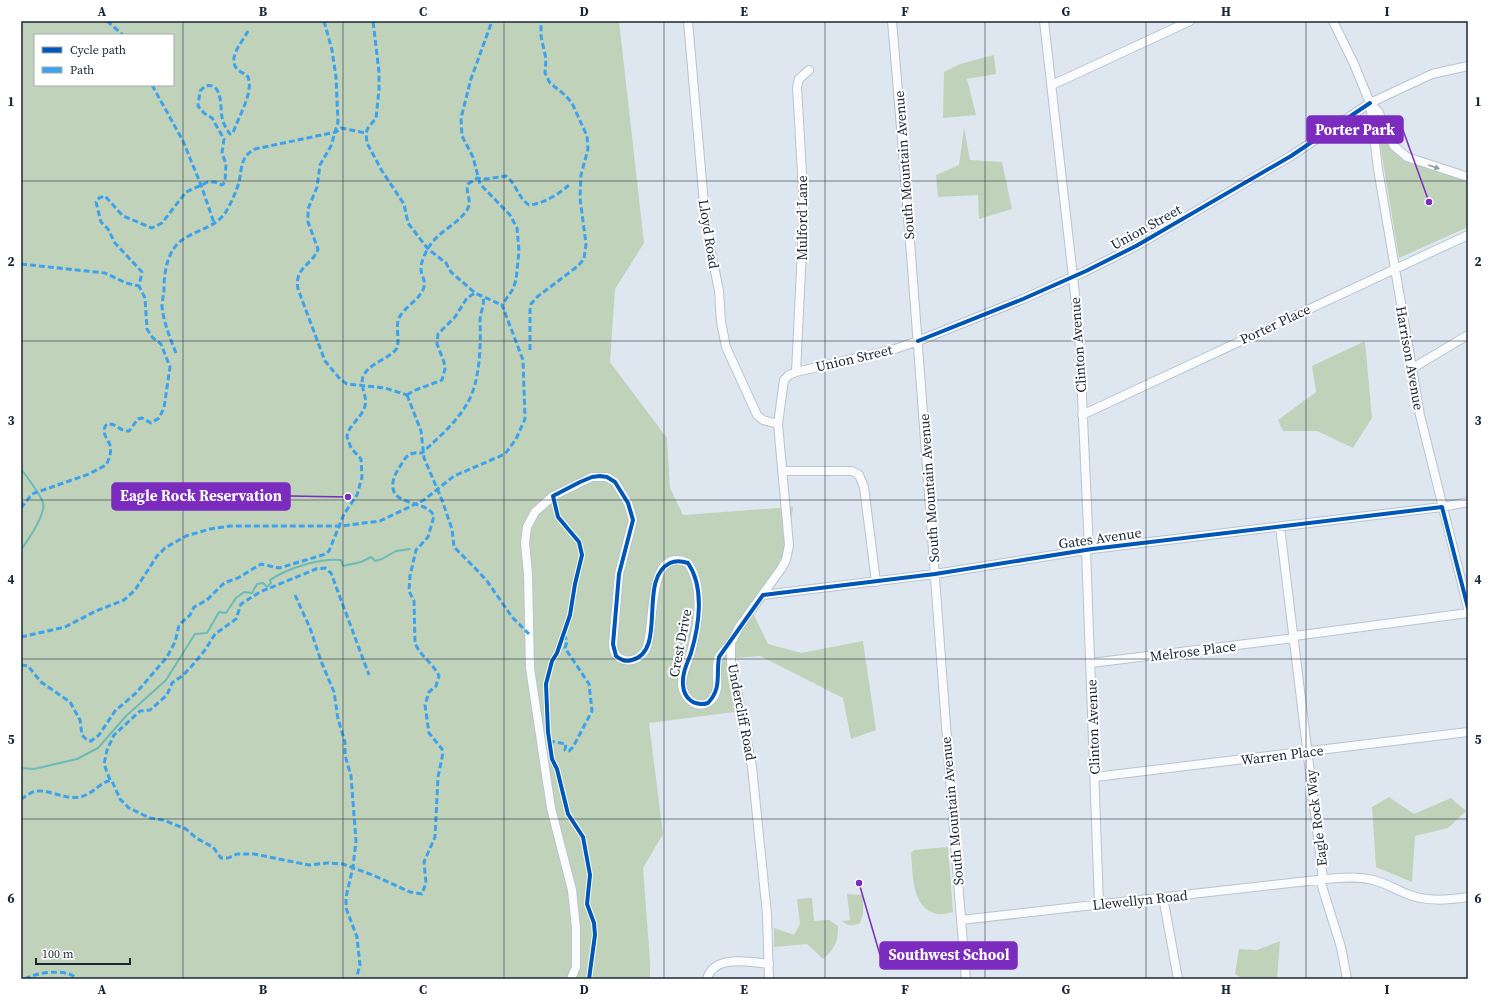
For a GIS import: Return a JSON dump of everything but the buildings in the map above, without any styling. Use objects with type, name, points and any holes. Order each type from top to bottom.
[{"type":"street","name":"Lloyd Road","points":[[688,21],[706,227],[719,291],[723,336],[726,347],[757,414],[763,420],[778,424]]},
{"type":"street","name":"South Mountain Avenue","points":[[892,21],[936,574],[946,743],[966,979]]},
{"type":"street","name":"Clinton Avenue","points":[[1044,21],[1079,330],[1099,904]]},
{"type":"street","points":[[1052,85],[1190,21]]},
{"type":"street","points":[[1333,21],[1370,103],[1378,111],[1394,146],[1407,157],[1468,177]]},
{"type":"street","name":"Union Street","points":[[796,372],[895,349],[1023,299],[1073,277],[1136,246],[1288,158],[1370,103],[1432,74],[1468,66]]},
{"type":"street","name":"Mulford Lane","points":[[796,372],[804,208],[797,87],[799,79],[809,70]]},
{"type":"street","name":"Harrison Avenue","points":[[1370,103],[1376,157],[1411,369],[1420,415],[1468,608]]},
{"type":"street","name":"Porter Place","points":[[1082,415],[1468,235]]},
{"type":"street","points":[[1411,369],[1468,335]]},
{"type":"street","name":"Undercliff Road","points":[[769,979],[766,914],[752,767],[732,662],[731,643],[739,627],[763,595],[786,560],[788,544],[778,424],[783,386],[789,375],[796,372]]},
{"type":"street","points":[[782,471],[852,471],[859,475],[864,486],[876,582]]},
{"type":"street","name":"Crest Drive","points":[[571,979],[576,967],[576,928],[572,890],[551,808],[530,668],[528,574],[525,543],[527,527],[535,512],[558,493],[592,477],[600,476],[607,477],[615,482],[628,502],[633,520],[619,574],[613,644],[613,651],[619,659],[625,661],[636,659],[647,647],[657,576],[666,565],[672,562],[679,561],[688,563],[693,573],[698,590],[696,630],[684,669],[682,684],[686,695],[693,703],[701,706],[708,704],[714,697],[718,689],[717,667],[719,657],[731,643]]},
{"type":"street","name":"Gates Avenue","points":[[763,595],[936,574],[1087,550],[1442,507],[1468,502]]},
{"type":"street","name":"Eagle Rock Way","points":[[1280,527],[1308,752],[1322,880],[1340,944],[1347,979]]},
{"type":"street","name":"Melrose Place","points":[[1091,663],[1294,637],[1468,608]]},
{"type":"street","name":"Warren Place","points":[[1095,777],[1468,732]]},
{"type":"street","name":"Llewellyn Road","points":[[961,920],[1322,880],[1357,878],[1372,880],[1408,894],[1442,901],[1468,896]]},
{"type":"street","points":[[1163,897],[1178,979]]},
{"type":"street","points":[[707,979],[713,967],[731,961],[769,964]]},
{"type":"green space","points":[[21,21],[619,21],[644,243],[615,289],[610,362],[667,438],[670,488],[683,515],[793,507],[786,561],[750,607],[768,644],[801,653],[863,641],[876,730],[851,739],[843,698],[760,656],[734,658],[742,711],[649,723],[663,834],[643,868],[650,979],[21,979]]},
{"type":"green space","points":[[994,55],[996,74],[967,79],[976,115],[943,118],[944,72],[960,64]]},
{"type":"green space","points":[[1375,114],[1407,157],[1468,177],[1468,227],[1399,258]]},
{"type":"green space","points":[[964,128],[970,160],[1002,162],[1012,209],[979,219],[978,195],[938,197],[936,175],[959,165]]},
{"type":"green space","points":[[1365,341],[1372,418],[1353,448],[1317,431],[1283,431],[1278,420],[1316,392],[1312,366]]},
{"type":"green space","points":[[1389,797],[1414,814],[1451,798],[1466,811],[1448,828],[1415,836],[1412,882],[1376,867],[1372,807]]},
{"type":"green space","points":[[948,847],[953,912],[937,914],[928,911],[918,898],[913,880],[911,853],[914,850]]},
{"type":"green space","points":[[847,894],[863,895],[863,914],[860,923],[855,925],[848,925],[842,921],[850,920]]},
{"type":"green space","points":[[812,898],[814,921],[829,920],[838,926],[837,940],[831,951],[823,959],[807,944],[774,947],[774,928],[794,935],[800,924],[797,899]]},
{"type":"green space","points":[[1280,941],[1277,979],[1242,979],[1235,974],[1239,949],[1257,950]]},
{"type":"waterway","points":[[21,469],[40,496],[43,503],[42,514],[39,521],[21,550]]},
{"type":"waterway","points":[[21,768],[34,769],[77,759],[98,748],[126,716],[166,680],[195,634],[207,633],[219,612],[226,613],[236,598],[244,592],[252,593],[257,584],[263,583],[267,587],[271,583],[270,580],[277,576],[314,562],[341,560],[343,566],[361,562],[371,557],[375,561],[382,559],[396,551],[410,549]]},
{"type":"marked path","points":[[107,21],[122,34]]},
{"type":"marked path","points":[[324,21],[332,50],[336,77],[338,122],[331,146],[320,165],[317,187],[308,209],[308,222],[318,249],[312,259],[301,271],[297,282],[298,289],[325,361],[340,379],[347,384],[385,388],[407,395]]},
{"type":"marked path","points":[[21,799],[36,791],[43,791],[75,798],[90,793],[105,782],[112,781],[120,799],[129,808],[150,818],[163,820],[186,829],[196,838],[213,847],[221,858],[228,858],[237,854],[254,854],[309,865],[328,863],[343,864],[375,876],[410,892],[422,894],[426,883],[424,862],[435,837],[438,777],[443,753],[442,749],[429,733],[425,705],[429,692],[436,686],[439,676],[417,648],[415,643],[414,601],[409,591],[410,576],[416,550],[428,537],[434,516],[424,507],[402,499],[397,495],[393,490],[393,482],[396,473],[406,458],[412,454],[422,453],[441,436],[453,423],[468,402],[475,384],[479,363],[480,318],[483,306],[483,297],[475,293],[451,272],[446,263],[428,249],[408,223],[404,204],[382,171],[367,143],[366,133],[376,118],[379,90],[379,72],[373,21]]},
{"type":"marked path","points":[[21,637],[65,627],[96,611],[124,600],[135,590],[157,556],[165,548],[186,536],[210,529],[230,526],[341,526],[380,521],[424,500],[454,476],[505,454],[516,439],[525,419],[523,360],[502,305],[513,289],[516,280],[519,251],[517,228],[510,215],[480,184],[473,157],[462,136],[461,118],[471,79],[492,21]]},
{"type":"marked path","points":[[530,350],[531,304],[537,297],[578,266],[584,259],[586,244],[580,198],[581,175],[588,149],[587,136],[572,103],[565,95],[550,83],[545,73],[546,59],[541,36],[541,21]]},
{"type":"marked path","points":[[21,508],[32,494],[89,474],[106,465],[111,450],[104,432],[107,424],[129,431],[138,419],[142,418],[151,423],[159,418],[164,408],[170,367],[161,344],[152,337],[147,329],[145,298],[139,286],[142,272],[115,243],[108,229],[101,222],[96,202],[99,198],[105,196],[123,216],[152,228],[162,223],[186,192],[208,182],[215,182],[222,185],[225,182],[226,164],[222,153],[224,139],[212,118],[204,113],[198,106],[200,91],[205,86],[211,86],[218,91],[223,121],[230,134],[233,133],[245,105],[249,90],[248,77],[237,69],[234,65],[234,60],[237,50],[248,31]]},
{"type":"marked path","points":[[153,86],[183,141],[201,185],[214,223]]},
{"type":"marked path","points":[[176,353],[169,336],[162,307],[165,274],[168,260],[179,242],[214,224],[223,215],[229,207],[235,193],[239,182],[242,163],[250,152],[255,149],[336,132],[341,128],[366,133]]},
{"type":"marked path","points":[[21,665],[28,666],[41,682],[70,702],[80,720],[82,735],[87,740],[91,741],[99,735],[115,711],[136,693],[167,657],[175,642],[179,625],[190,615],[194,607],[207,600],[224,583],[238,578],[261,564],[279,568],[326,554],[329,551],[344,514],[357,495],[362,477],[361,459],[351,448],[347,437],[350,429],[365,406],[366,402],[362,386],[363,377],[368,369],[390,355],[397,348],[397,325],[399,318],[419,296],[424,287],[421,271],[424,256],[429,246],[435,239],[465,213],[469,205],[467,190],[468,184],[477,178],[486,179],[506,176],[512,182],[525,202],[529,205],[540,203],[560,192],[569,185]]},
{"type":"marked path","points":[[21,264],[105,273],[126,283],[139,286]]},
{"type":"marked path","points":[[407,395],[413,391],[442,380],[445,369],[437,344],[438,334],[455,317],[467,298],[475,293],[502,305]]},
{"type":"marked path","points":[[407,395],[421,431],[424,458],[442,500],[452,529],[454,547],[487,581],[512,617],[529,634]]},
{"type":"marked path","points":[[110,780],[104,764],[107,750],[114,735],[140,711],[150,710],[167,695],[172,683],[191,667],[205,650],[215,634],[236,619],[241,604],[260,592],[316,569],[325,568],[331,573],[369,675]]},
{"type":"marked path","points":[[295,595],[310,628],[321,661],[334,692],[338,719],[345,742],[345,755],[351,776],[356,841],[353,867],[346,897],[346,908],[357,937],[360,965],[356,979]]},
{"type":"marked path","points":[[549,741],[566,744],[565,750],[569,751],[573,747],[592,711],[589,684],[565,648],[567,642],[564,634]]},
{"type":"marked path","points":[[25,979],[36,974],[52,972],[67,973],[77,979]]},
{"type":"cycle path","points":[[918,341],[1023,299],[1086,271],[1136,246],[1291,156],[1370,103]]},
{"type":"cycle path","points":[[589,979],[595,935],[594,923],[587,904],[590,875],[583,837],[568,814],[557,769],[552,759],[548,732],[546,684],[552,661],[557,653],[570,615],[582,555],[579,542],[558,517],[553,496],[580,482],[592,477],[600,476],[607,477],[615,482],[628,503],[633,520],[619,574],[613,644],[616,656],[620,659],[627,661],[632,660],[643,654],[648,643],[651,630],[655,584],[660,571],[674,561],[688,563],[697,584],[699,607],[694,642],[686,665],[683,685],[688,698],[699,704],[708,703],[715,692],[718,681],[719,657],[763,595],[935,574],[1092,549],[1442,507],[1468,608]]},
{"type":"place","name":"Porter Park","points":[[1429,202]]},
{"type":"place","name":"Eagle Rock Reservation","points":[[348,497]]},
{"type":"place","name":"Southwest School","points":[[859,883]]}]
